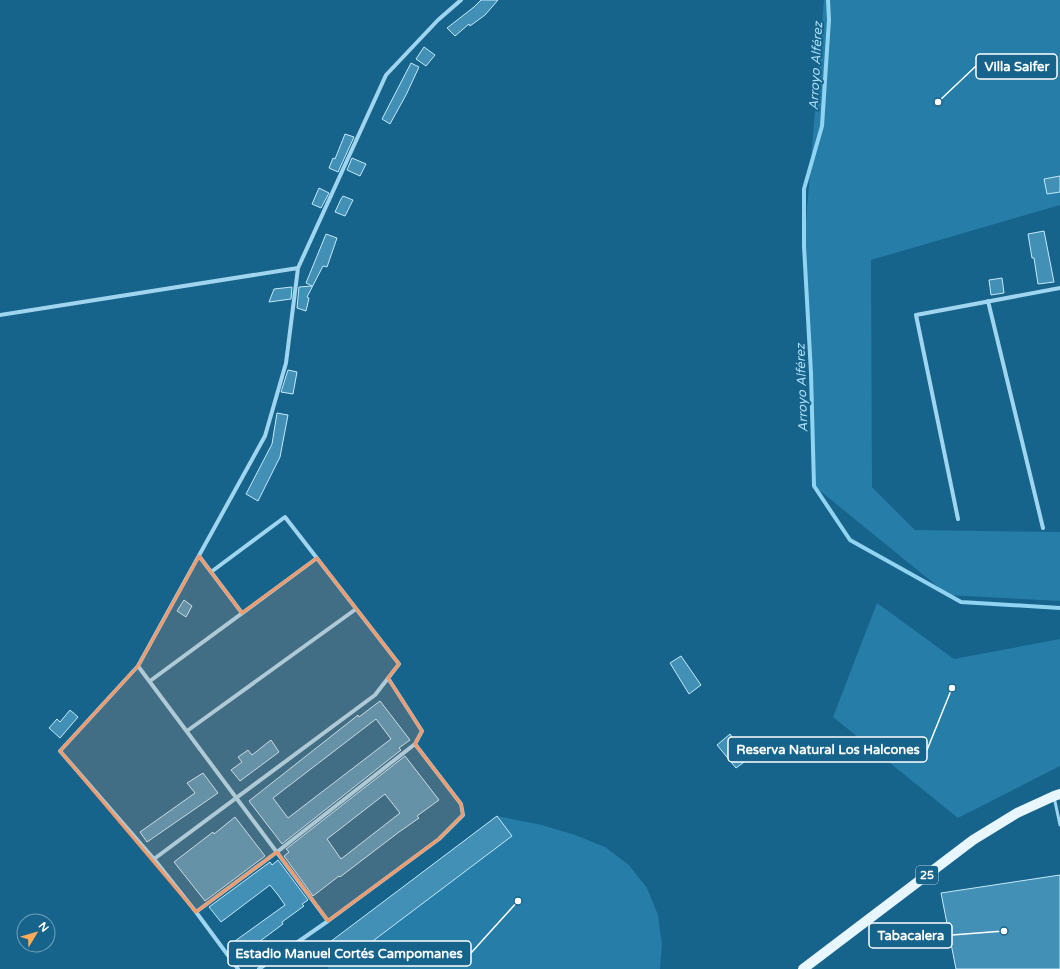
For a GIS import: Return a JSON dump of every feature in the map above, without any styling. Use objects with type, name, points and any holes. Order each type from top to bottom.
[{"type":"main road","name":"25","points":[[803,969],[973,840],[1017,813],[1057,795]]},
{"type":"street","points":[[238,969],[196,912],[154,859],[60,751],[138,666],[265,436],[286,363],[298,268],[386,75],[438,20],[461,0]]},
{"type":"street","points":[[0,314],[298,268]]},
{"type":"street","points":[[958,519],[916,315],[1060,288]]},
{"type":"street","points":[[988,301],[1043,528]]},
{"type":"street","points":[[154,859],[375,696],[399,664],[285,517],[211,572]]},
{"type":"street","points":[[199,556],[242,613]]},
{"type":"street","points":[[150,681],[317,558]]},
{"type":"street","points":[[187,731],[356,609]]},
{"type":"street","points":[[138,666],[328,921]]},
{"type":"street","points":[[196,912],[277,852],[415,744],[422,731],[388,678]]},
{"type":"street","points":[[259,969],[328,921],[439,839],[463,815],[460,804],[415,744]]},
{"type":"lane","points":[[1057,795],[1060,825]]},
{"type":"highlighted area","points":[[199,556],[242,613],[317,558],[399,664],[388,678],[422,731],[415,744],[461,804],[463,815],[439,839],[328,921],[277,852],[196,912],[60,751],[138,666]]},
{"type":"shaded area","points":[[824,0],[1060,0],[1060,205],[871,260],[872,487],[915,530],[1060,532],[1060,601],[948,595],[814,486],[804,246]]},
{"type":"shaded area","points":[[877,603],[954,659],[1060,639],[1060,766],[958,818],[833,717]]},
{"type":"shaded area","points":[[497,816],[542,825],[575,835],[605,847],[629,865],[647,888],[658,915],[662,945],[660,969],[328,969],[330,942]]},
{"type":"building","points":[[481,0],[498,0],[485,15],[470,26],[469,24],[455,36],[447,28]]},
{"type":"building","points":[[424,47],[435,55],[426,66],[416,59]]},
{"type":"building","points":[[411,63],[419,67],[390,124],[382,119]]},
{"type":"building","points":[[345,134],[354,137],[338,172],[329,168],[333,158],[335,159]]},
{"type":"building","points":[[352,158],[366,164],[360,176],[347,170]]},
{"type":"building","points":[[1060,176],[1060,192],[1047,194],[1044,179]]},
{"type":"building","points":[[319,188],[329,193],[321,208],[312,204]]},
{"type":"building","points":[[343,196],[353,200],[345,216],[335,212]]},
{"type":"building","points":[[1044,231],[1054,282],[1038,284],[1028,234]]},
{"type":"building","points":[[326,234],[337,238],[327,267],[323,266],[307,297],[309,298],[306,311],[297,308],[299,287],[312,286],[306,283]]},
{"type":"building","points":[[1002,278],[1004,293],[991,295],[989,280]]},
{"type":"building","points":[[292,287],[291,299],[269,302],[274,289]]},
{"type":"building","points":[[288,370],[297,372],[293,394],[281,392]]},
{"type":"building","points":[[277,413],[288,415],[280,457],[258,501],[246,494],[272,444]]},
{"type":"building","points":[[184,600],[192,606],[186,617],[177,611]]},
{"type":"building","points":[[681,656],[701,685],[689,694],[670,663]]},
{"type":"building","points":[[380,701],[410,740],[399,748],[401,750],[282,844],[249,801],[358,715],[359,717]],"holes":[[[376,719],[391,739],[288,818],[273,798]]]},
{"type":"building","points":[[70,710],[78,717],[60,738],[49,728],[57,719],[60,722]]},
{"type":"building","points":[[730,734],[747,760],[736,768],[717,745]]},
{"type":"building","points":[[271,740],[279,752],[240,781],[231,770],[242,762],[238,757],[248,750],[252,755]]},
{"type":"building","points":[[405,756],[439,800],[417,816],[419,818],[313,896],[284,856],[289,852],[286,849]],"holes":[[[385,794],[400,813],[341,859],[327,839]]]},
{"type":"building","points":[[203,773],[218,793],[147,842],[140,832],[195,793],[187,783]]},
{"type":"building","points":[[497,816],[512,836],[345,962],[330,942]]},
{"type":"building","points":[[235,817],[265,856],[205,901],[174,862],[213,832],[214,834]]},
{"type":"building","points":[[278,860],[308,900],[302,904],[304,906],[282,922],[283,924],[244,953],[235,941],[285,905],[278,895],[270,885],[221,922],[209,907],[270,862],[272,865]]},
{"type":"building","points":[[1060,875],[1060,969],[956,969],[941,893]]},
{"type":"waterway","name":"Arroyo Alférez","points":[[828,0],[829,20],[822,126],[804,189],[804,246],[811,373],[814,486],[850,540],[961,602],[1060,608]]},
{"type":"place","name":"Villa Saifer","points":[[938,102]]},
{"type":"place","name":"Reserva Natural Los Halcones","points":[[952,688]]},
{"type":"place","name":"Estadio Manuel Cortés Campomanes","points":[[518,901]]},
{"type":"place","name":"Tabacalera","points":[[1004,931]]}]
